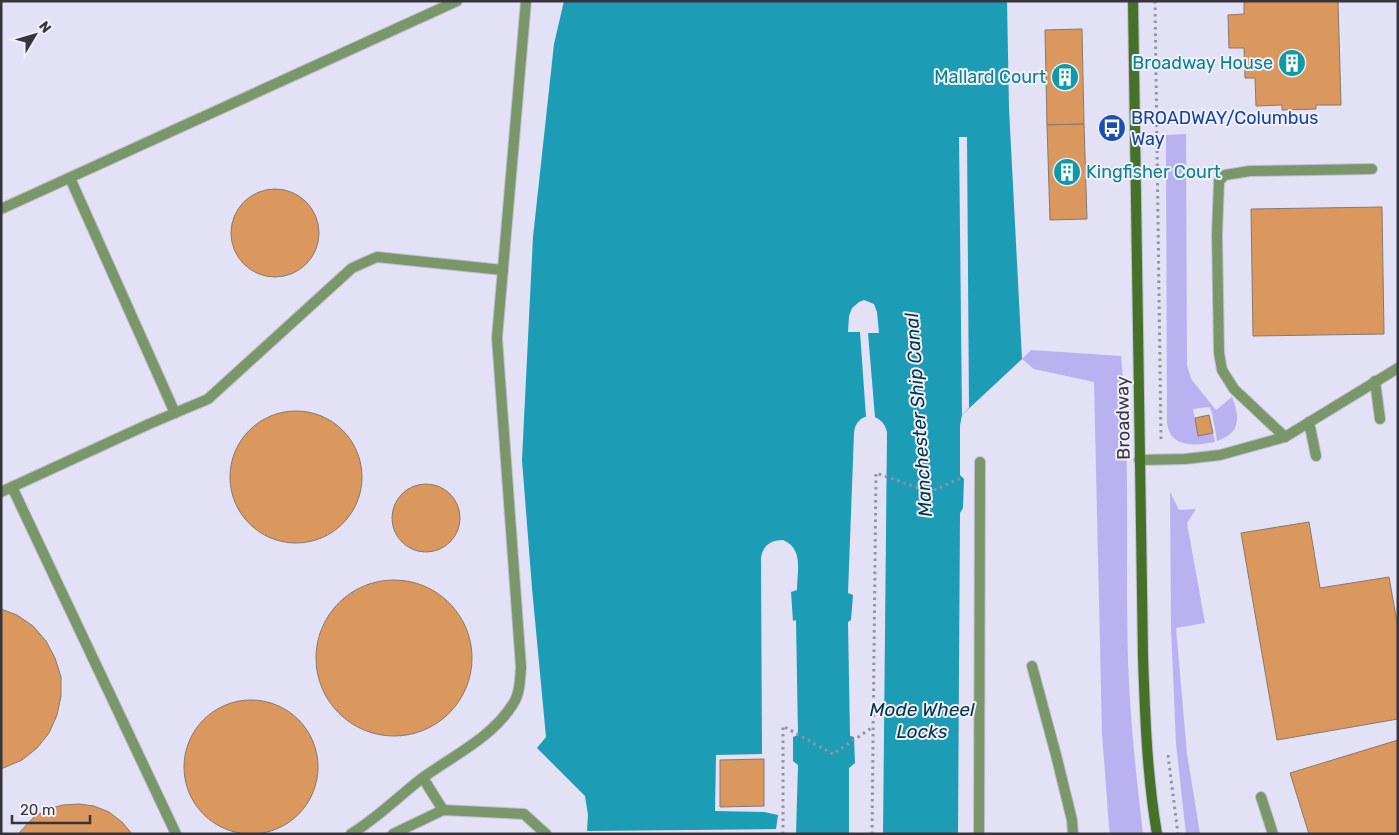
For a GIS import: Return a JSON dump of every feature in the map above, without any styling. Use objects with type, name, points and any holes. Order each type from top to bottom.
[{"type":"street","name":"Broadway","points":[[1133,1],[1143,657],[1146,746],[1151,799],[1157,834]]},
{"type":"lane","points":[[1,209],[457,1]]},
{"type":"lane","points":[[351,834],[423,778],[484,736],[501,720],[514,703],[520,686],[521,667],[497,338],[526,1]]},
{"type":"lane","points":[[1284,437],[1234,389],[1222,370],[1219,354],[1217,245],[1219,181],[1225,176],[1250,171],[1372,169]]},
{"type":"lane","points":[[70,178],[175,413]]},
{"type":"lane","points":[[1,492],[208,399],[352,268],[376,257],[503,270]]},
{"type":"lane","points":[[1139,460],[1220,455],[1284,437],[1398,368]]},
{"type":"lane","points":[[1375,381],[1380,419]]},
{"type":"lane","points":[[1309,422],[1316,456]]},
{"type":"lane","points":[[980,466],[980,834]]},
{"type":"lane","points":[[12,487],[176,834]]},
{"type":"lane","points":[[1032,666],[1070,811],[1073,834]]},
{"type":"lane","points":[[423,778],[444,810]]},
{"type":"lane","points":[[1261,796],[1273,834]]},
{"type":"lane","points":[[393,834],[444,810],[524,814],[546,834]]},
{"type":"path","points":[[1155,1],[1161,460]]},
{"type":"path","points":[[872,834],[876,473],[930,492],[980,466]]},
{"type":"path","points":[[783,834],[783,726],[833,754],[873,726]]},
{"type":"path","points":[[1167,746],[1178,834]]},
{"type":"shaded area","points":[[1186,134],[1187,365],[1191,379],[1216,410],[1232,397],[1237,418],[1231,434],[1217,441],[1212,412],[1209,407],[1193,409],[1198,435],[1213,433],[1215,442],[1199,444],[1182,443],[1177,440],[1172,436],[1167,423],[1166,135]]},
{"type":"shaded area","points":[[1031,350],[1121,356],[1127,469],[1129,682],[1143,834],[1110,834],[1109,827],[1102,733],[1094,382],[1034,369],[1022,359]]},
{"type":"shaded area","points":[[1170,492],[1179,510],[1196,509],[1187,523],[1205,623],[1176,628],[1187,754],[1200,834],[1186,834],[1176,744],[1171,627]]},
{"type":"water","points":[[564,1],[1007,1],[1009,108],[1022,359],[962,415],[960,425],[960,475],[964,479],[963,508],[960,513],[958,834],[883,834],[887,432],[880,420],[875,417],[864,417],[859,421],[854,433],[848,593],[853,595],[851,620],[848,622],[850,736],[854,737],[855,763],[849,768],[849,834],[796,834],[798,765],[793,761],[793,737],[798,735],[796,620],[793,621],[791,592],[797,590],[798,561],[794,549],[783,540],[768,544],[761,558],[762,754],[716,755],[715,811],[764,812],[778,815],[776,829],[587,831],[588,815],[585,796],[537,748],[546,737],[522,460],[533,237],[554,44]]},
{"type":"pier","points":[[959,137],[967,137],[969,408],[962,415]]},
{"type":"pier","points":[[864,300],[874,304],[877,312],[879,333],[868,333],[875,417],[866,417],[860,332],[848,332],[849,316],[852,308]]},
{"type":"building","name":"Broadway House","points":[[1244,1],[1338,1],[1341,105],[1316,105],[1316,109],[1282,110],[1282,105],[1256,106],[1255,78],[1245,78],[1244,48],[1229,48],[1228,15],[1244,14]]},
{"type":"building","name":"Mallard Court","points":[[1082,29],[1084,124],[1047,125],[1045,30]]},
{"type":"building","name":"Kingfisher Court","points":[[1084,124],[1087,219],[1050,220],[1047,125]]},
{"type":"building","points":[[275,189],[292,192],[306,202],[316,216],[319,233],[316,250],[306,264],[292,274],[275,277],[258,274],[244,264],[234,250],[231,233],[234,216],[244,202],[258,192]]},
{"type":"building","points":[[1382,207],[1384,334],[1253,336],[1251,209]]},
{"type":"building","points":[[296,411],[321,416],[342,431],[357,452],[362,477],[357,502],[342,523],[321,538],[296,543],[271,538],[250,523],[235,502],[230,477],[235,452],[250,431],[271,416]]},
{"type":"building","points":[[1209,415],[1213,433],[1198,436],[1195,418]]},
{"type":"building","points":[[426,484],[439,487],[450,494],[457,505],[460,518],[457,531],[450,542],[439,549],[426,552],[413,549],[402,542],[395,531],[392,518],[395,505],[402,494],[413,487]]},
{"type":"building","points":[[1309,522],[1320,588],[1389,577],[1398,628],[1398,719],[1277,740],[1241,533]]},
{"type":"building","points":[[386,580],[402,580],[417,583],[431,589],[449,603],[463,621],[469,635],[472,658],[469,681],[463,695],[449,713],[431,727],[417,733],[402,736],[386,736],[371,733],[357,727],[339,713],[329,701],[319,681],[316,666],[316,650],[319,635],[325,621],[339,603],[351,593],[371,583]]},
{"type":"building","points":[[1,609],[17,615],[33,626],[46,641],[55,658],[61,677],[61,696],[57,715],[49,733],[37,748],[22,760],[1,769]]},
{"type":"building","points":[[251,700],[276,705],[298,720],[313,742],[318,767],[313,792],[298,814],[276,829],[251,834],[226,829],[204,814],[189,792],[184,767],[189,742],[204,720],[226,705]]},
{"type":"building","points":[[1398,740],[1398,834],[1309,834],[1290,773]]},
{"type":"building","points":[[764,759],[764,806],[720,807],[720,760]]},
{"type":"building","points":[[79,804],[94,806],[109,812],[122,822],[132,834],[18,834],[34,817],[48,809],[63,805]]},
{"type":"place","name":"Broadway House","points":[[1292,63]]},
{"type":"place","name":"Mallard Court","points":[[1065,77]]},
{"type":"place","name":"BROADWAY/Columbus Way","points":[[1112,128]]},
{"type":"place","name":"Kingfisher Court","points":[[1067,172]]},
{"type":"water label","name":"Manchester Ship Canal","points":[[918,415]]},
{"type":"water label","name":"Mode Wheel Locks","points":[[922,720]]}]
